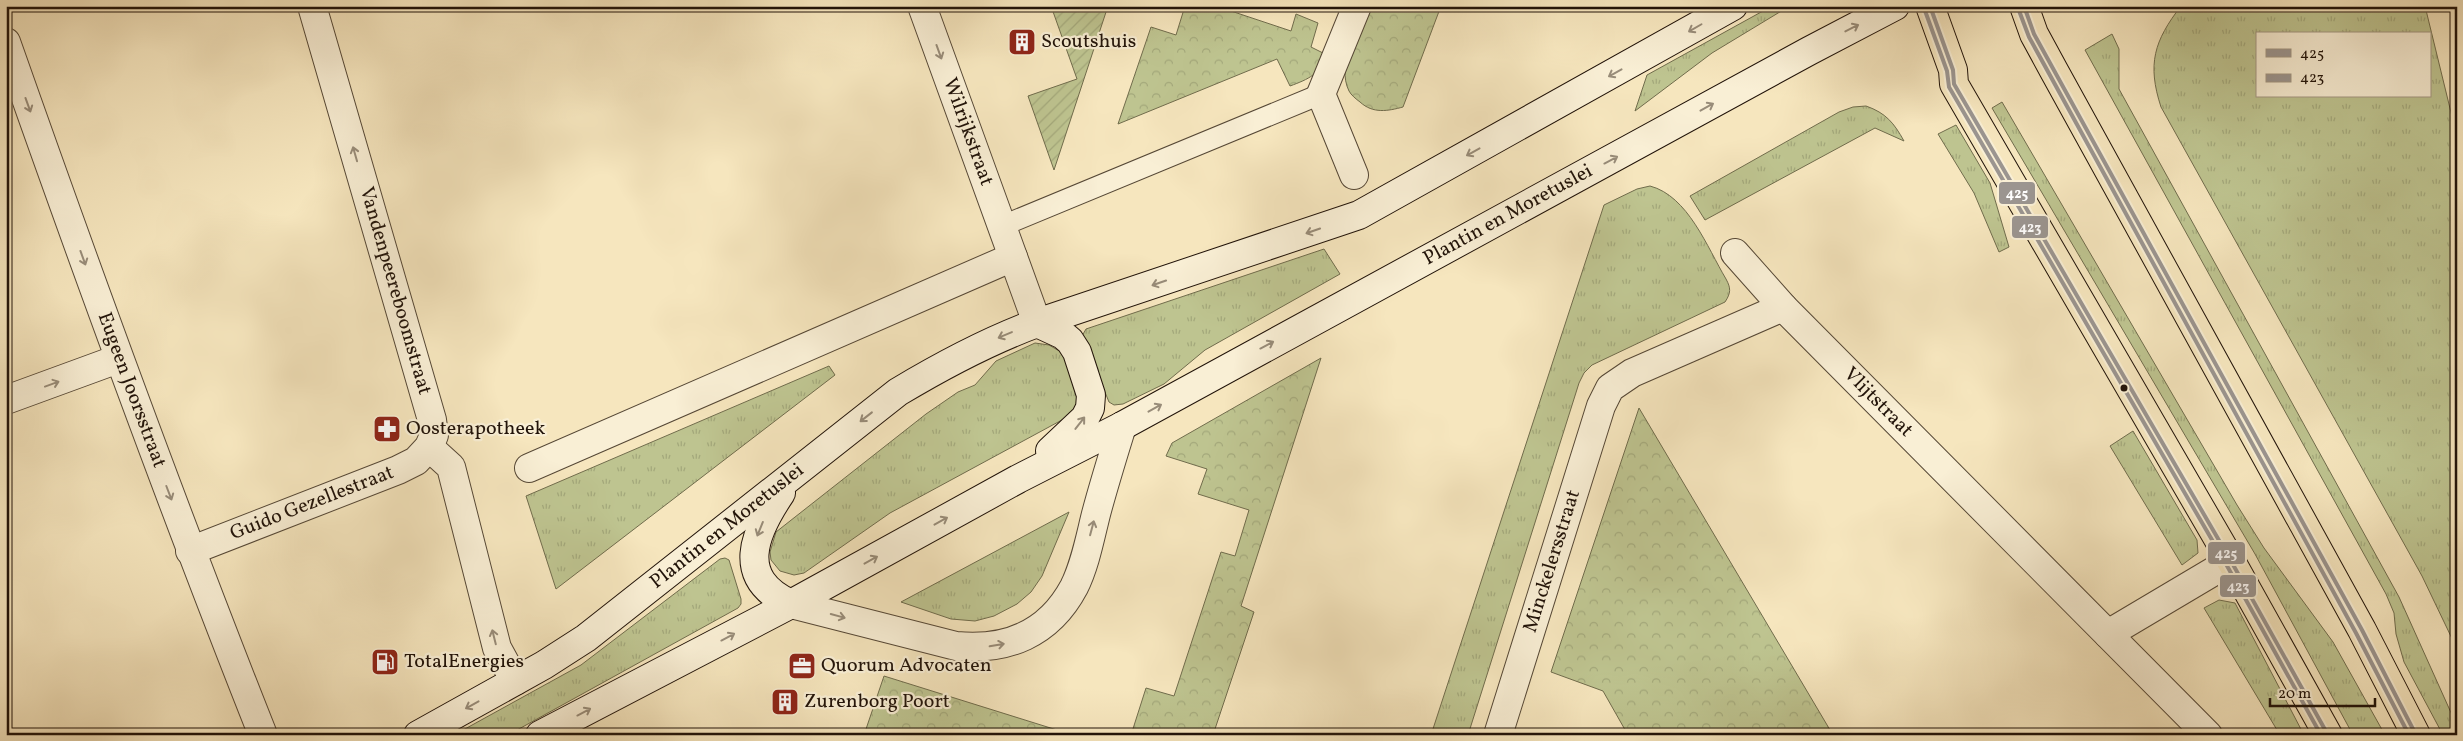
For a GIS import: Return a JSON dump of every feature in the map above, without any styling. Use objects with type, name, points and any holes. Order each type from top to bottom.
[{"type":"main road","points":[[1930,6],[1953,70],[1954,84],[2231,561],[2328,735]]},
{"type":"main road","points":[[2024,6],[2034,34],[2362,630],[2416,735]]},
{"type":"street","name":"Vandenpeereboomstraat","points":[[312,6],[432,420],[434,435],[429,447]]},
{"type":"street","name":"Wilrijkstraat","points":[[922,6],[1013,257]]},
{"type":"street","points":[[1354,175],[1321,94],[1357,6]]},
{"type":"street","name":"Plantin en Moretuslei","points":[[418,735],[544,666],[610,621],[898,392],[940,367],[1004,336],[1037,323],[1359,215],[1733,6]]},
{"type":"street","name":"Plantin en Moretuslei","points":[[540,735],[791,604],[1018,478],[1122,426],[1809,50],[1895,6]]},
{"type":"street","name":"Eugeen Joorsstraat","points":[[6,42],[118,359],[190,551],[263,735]]},
{"type":"street","name":"Vlijtstraat","points":[[1735,253],[1783,307],[2208,735]]},
{"type":"street","points":[[529,468],[1013,257],[1037,323],[1062,335],[1077,352],[1091,395],[1090,408],[1085,418],[1075,429],[1018,478]]},
{"type":"street","name":"Minckelersstraat","points":[[1498,735],[1600,406],[1610,388],[1632,373],[1783,307]]},
{"type":"street","points":[[6,400],[118,359]]},
{"type":"street","points":[[795,473],[764,518],[757,536],[754,556],[758,574],[766,588],[778,598],[791,604],[956,646],[979,648],[1003,645],[1026,636],[1045,625],[1074,587],[1122,426]]},
{"type":"street","name":"Guido Gezellestraat","points":[[190,551],[398,470],[416,461],[429,447]]},
{"type":"street","points":[[429,447],[451,467],[497,648],[515,681]]},
{"type":"street","points":[[2108,634],[2231,561]]},
{"type":"lane","points":[[1002,226],[1321,94]]},
{"type":"green space","points":[[1051,6],[1108,6],[1054,170],[1028,96],[1077,79]]},
{"type":"green space","points":[[1185,6],[1216,6],[1291,31],[1296,14],[1318,23],[1311,47],[1327,55],[1321,67],[1313,75],[1290,86],[1277,59],[1118,124],[1151,27],[1176,35]]},
{"type":"green space","points":[[1369,6],[1441,6],[1403,107],[1375,110],[1365,106],[1349,91],[1345,70],[1347,59],[1354,37]]},
{"type":"green space","points":[[1772,6],[1788,7],[1712,53],[1635,111],[1647,75]]},
{"type":"green space","points":[[2181,6],[2425,6],[2457,137],[2457,649],[2422,576],[2161,107],[2154,78],[2154,65],[2159,42]]},
{"type":"green space","points":[[2112,34],[2119,49],[2119,89],[2399,597],[2457,726],[2457,735],[2443,735],[2404,662],[2396,634],[2394,613],[2386,594],[2085,50]]},
{"type":"green space","points":[[2002,102],[2237,505],[2264,548],[2333,642],[2385,735],[2353,735],[2255,554],[1992,108]]},
{"type":"green space","points":[[1866,106],[1889,119],[1904,141],[1875,128],[1705,220],[1690,196],[1839,112],[1853,107]]},
{"type":"green space","points":[[1956,125],[1990,183],[2009,247],[1999,252],[1974,193],[1938,134]]},
{"type":"green space","points":[[1650,186],[1675,200],[1686,211],[1704,238],[1728,282],[1730,290],[1728,296],[1725,302],[1592,365],[1584,373],[1579,383],[1468,735],[1431,735],[1604,205],[1637,189]]},
{"type":"green space","points":[[1324,249],[1340,274],[1205,350],[1164,384],[1123,404],[1114,405],[1109,402],[1082,336],[1086,329]]},
{"type":"green space","points":[[1035,343],[1049,345],[1061,352],[1071,362],[1080,396],[1073,414],[890,513],[804,573],[794,575],[780,571],[771,560],[770,552],[776,532],[926,414],[958,392],[975,385],[996,361]]},
{"type":"green space","points":[[1321,358],[1241,606],[1254,612],[1213,735],[1131,735],[1146,688],[1174,696],[1221,552],[1235,556],[1249,510],[1198,494],[1207,469],[1166,456],[1172,443]]},
{"type":"green space","points":[[829,366],[835,375],[556,589],[526,496]]},
{"type":"green space","points":[[1639,408],[1833,735],[1628,735],[1603,691],[1551,672]]},
{"type":"green space","points":[[2133,431],[2197,540],[2198,553],[2182,565],[2110,446]]},
{"type":"green space","points":[[1069,512],[1042,576],[1031,592],[1017,604],[994,616],[975,621],[951,619],[901,602]]},
{"type":"green space","points":[[725,558],[729,560],[741,599],[741,604],[738,608],[508,735],[454,735],[581,665],[720,559]]},
{"type":"green space","points":[[2219,600],[2235,603],[2304,735],[2280,735],[2204,608]]},
{"type":"green space","points":[[884,676],[1073,735],[864,735]]},
{"type":"transit line","name":"425","points":[[1930,6],[1953,70],[1954,84],[2231,561],[2328,735]]},
{"type":"transit line","name":"425","points":[[2024,6],[2034,34],[2362,630],[2416,735]]},
{"type":"transit line","name":"423","points":[[1924,8],[1947,71],[1949,87],[2226,564],[2321,735]]},
{"type":"transit line","name":"423","points":[[2018,8],[2029,37],[2356,633],[2409,735]]},
{"type":"place","name":"Scoutshuis","points":[[1022,42]]},
{"type":"place","name":"Oosterapotheek","points":[[387,429]]},
{"type":"place","name":"TotalEnergies","points":[[385,662]]},
{"type":"place","name":"Quorum Advocaten","points":[[802,666]]},
{"type":"place","name":"Zurenborg Poort","points":[[785,702]]}]
